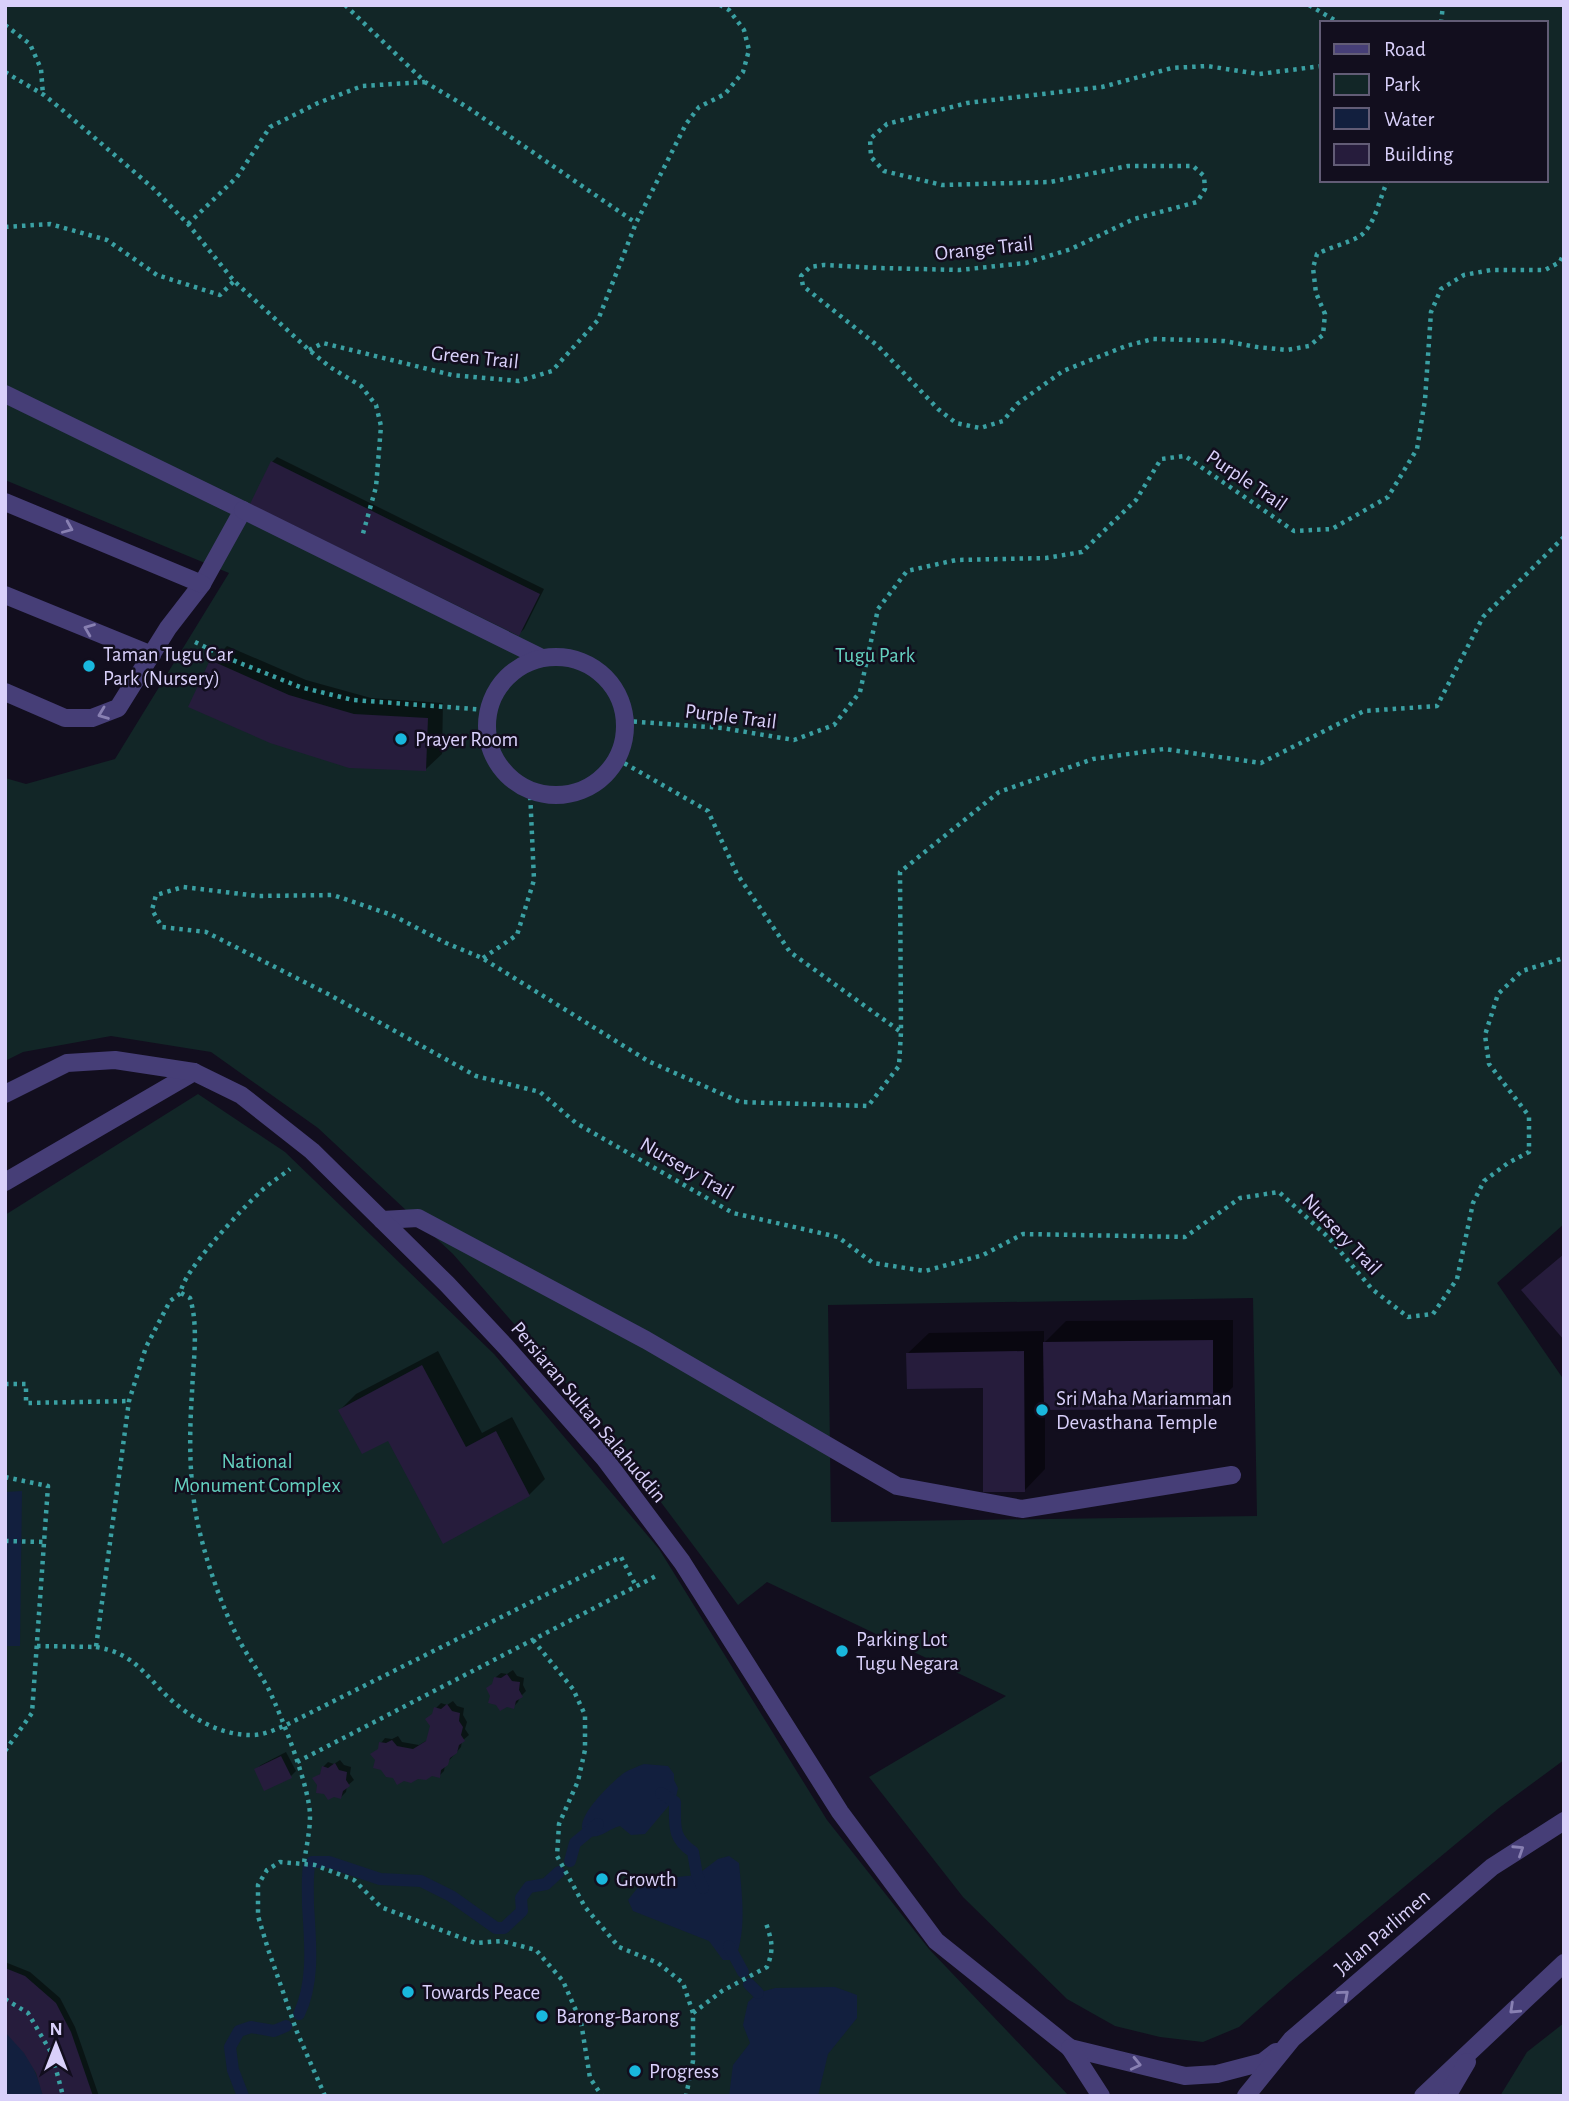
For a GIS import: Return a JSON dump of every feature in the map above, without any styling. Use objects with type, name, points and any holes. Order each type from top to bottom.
[{"type":"street","points":[[5,394],[542,658]]},
{"type":"street","points":[[5,502],[202,584]]},
{"type":"street","points":[[5,692],[65,718],[92,718],[118,708],[168,628],[202,584],[243,510]]},
{"type":"street","points":[[5,595],[152,655]]},
{"type":"street","points":[[561,657],[581,661],[598,670],[612,685],[621,702],[625,722],[624,741],[617,760],[605,775],[589,787],[570,794],[550,795],[530,791],[513,781],[499,767],[490,750],[486,730],[487,710],[494,692],[507,676],[523,664],[542,658],[561,657]]},
{"type":"street","name":"Persiaran Sultan Salahuddin","points":[[5,1094],[67,1063],[115,1060],[194,1072],[241,1095],[312,1151],[447,1284],[605,1459],[682,1562],[839,1812],[936,1941],[1070,2048]]},
{"type":"street","points":[[5,1182],[194,1072]]},
{"type":"street","points":[[382,1220],[418,1218],[646,1340],[897,1486],[1022,1509],[1232,1475]]},
{"type":"street","name":"Jalan Parlimen","points":[[1246,2096],[1292,2039],[1492,1867],[1564,1821]]},
{"type":"street","points":[[1423,2096],[1564,1963]]},
{"type":"street","points":[[1447,2096],[1482,2038]]},
{"type":"street","points":[[1070,2048],[1185,2076],[1217,2074],[1263,2062],[1292,2039]]},
{"type":"street","points":[[1070,2048],[1101,2096]]},
{"type":"path","points":[[345,5],[425,82],[467,107],[636,223]]},
{"type":"path","name":"Green Trail","points":[[309,350],[323,342],[452,375],[519,381],[552,371],[598,320],[636,223],[686,124],[699,107],[725,94],[743,72],[749,50],[744,30],[730,10],[720,5]]},
{"type":"path","points":[[1309,5],[1336,21]]},
{"type":"path","points":[[5,25],[30,44],[41,69],[44,95]]},
{"type":"path","name":"Orange Trail","points":[[1320,66],[1259,74],[1207,66],[1172,68],[1102,87],[967,103],[887,124],[870,139],[871,157],[884,172],[942,185],[1050,182],[1128,166],[1193,166],[1204,176],[1205,189],[1197,202],[1134,219],[1071,249],[1026,263],[959,270],[824,265],[810,267],[801,276],[803,286],[878,346],[938,410],[956,422],[980,428],[1003,421],[1017,404],[1063,371],[1126,346],[1153,339],[1224,341],[1287,350],[1309,346],[1322,335],[1325,314],[1316,293],[1313,268],[1317,254],[1361,236],[1373,220],[1387,182]]},
{"type":"path","points":[[5,72],[44,95],[153,188],[188,224],[234,281],[330,368],[361,386],[376,405],[381,426],[376,487],[364,535],[350,564]]},
{"type":"path","points":[[188,224],[237,177],[270,127],[318,103],[362,86],[425,82]]},
{"type":"path","points":[[5,227],[50,224],[107,240],[157,275],[220,295],[234,281]]},
{"type":"path","name":"Purple Trail","points":[[625,722],[722,728],[794,740],[834,725],[860,692],[878,609],[907,571],[956,559],[1046,558],[1082,552],[1136,500],[1161,458],[1185,456],[1294,531],[1332,529],[1388,497],[1417,449],[1425,400],[1431,312],[1441,289],[1464,275],[1491,270],[1545,270],[1560,262],[1564,253]]},
{"type":"path","name":"Nursery Trail","points":[[1564,537],[1483,617],[1437,706],[1364,711],[1261,763],[1164,749],[1093,760],[999,792],[900,872],[899,1066],[868,1106],[740,1102],[648,1061],[482,958],[392,915],[333,895],[258,896],[183,887],[156,895],[152,910],[162,927],[206,932],[330,995],[476,1076],[540,1093],[576,1123],[733,1213],[838,1237],[873,1263],[925,1271],[982,1255],[1023,1234],[1185,1237],[1240,1198],[1279,1192],[1328,1237],[1372,1289],[1408,1317],[1433,1314],[1457,1279],[1474,1203],[1484,1181],[1508,1163],[1530,1152],[1529,1116],[1489,1064],[1485,1035],[1498,993],[1522,971],[1564,958]]},
{"type":"path","points":[[168,628],[230,659],[300,687],[353,700],[487,710]]},
{"type":"path","points":[[617,760],[708,811],[737,874],[790,951],[901,1031]]},
{"type":"path","points":[[482,958],[517,934],[534,880],[530,791]]},
{"type":"path","points":[[96,1647],[128,1401],[146,1347],[170,1301],[181,1293],[183,1281],[218,1236],[259,1193],[312,1151]]},
{"type":"path","points":[[181,1293],[190,1298],[192,1306],[194,1334],[190,1429],[192,1482],[198,1525],[219,1594],[239,1640],[269,1690],[297,1762],[310,1815],[304,1863]]},
{"type":"path","points":[[5,1384],[26,1384],[26,1403],[128,1401]]},
{"type":"path","points":[[5,1478],[48,1486],[32,1713],[5,1751]]},
{"type":"path","points":[[5,1541],[44,1542]]},
{"type":"path","points":[[37,1646],[96,1647],[111,1650],[140,1666],[167,1697],[194,1718],[221,1730],[255,1736],[284,1726],[621,1557],[636,1586]]},
{"type":"path","points":[[297,1762],[682,1562]]},
{"type":"path","points":[[533,1640],[573,1689],[585,1715],[584,1750],[578,1781],[559,1824],[557,1856],[584,1907],[620,1947],[658,1963],[683,1983],[693,2013],[693,2061],[686,2096]]},
{"type":"path","points":[[325,2096],[297,2032],[258,1916],[258,1885],[267,1870],[280,1862],[315,1865],[354,1880],[381,1907],[475,1943],[502,1941],[536,1950],[563,1981],[581,2022],[590,2078],[602,2096]]},
{"type":"path","points":[[693,2013],[722,1991],[767,1967],[772,1955],[772,1943],[765,1920]]},
{"type":"path","points":[[5,1999],[28,2013],[52,2053],[63,2096]]},
{"type":"green space","name":"Tugu Park","points":[[5,5],[1564,5],[1564,1224],[1497,1283],[1564,1380],[1564,1760],[1499,1808],[1239,2027],[1203,2042],[1160,2037],[1115,2026],[1067,1999],[963,1897],[869,1777],[1006,1696],[767,1582],[738,1605],[606,1429],[453,1254],[318,1128],[211,1052],[111,1036],[23,1052],[5,1061],[5,778],[26,784],[115,759],[229,573],[5,480]],"holes":[[[1253,1298],[1257,1516],[831,1522],[828,1305]]]},
{"type":"green space","name":"National Monument Complex","points":[[198,1094],[285,1152],[494,1354],[659,1549],[827,1820],[929,1949],[1069,2096],[5,2096],[5,1215]]},
{"type":"green space","points":[[1564,2023],[1564,2096],[1500,2096],[1527,2052]]},
{"type":"water","points":[[22,1491],[20,1646],[5,1646],[5,1492]]},
{"type":"water","points":[[644,1764],[668,1766],[674,1774],[678,1788],[675,1802],[671,1803],[645,1834],[631,1835],[620,1826],[598,1836],[590,1836],[583,1831],[582,1824],[586,1814],[602,1793],[624,1773]]},
{"type":"water","points":[[729,1856],[739,1863],[742,1900],[741,1936],[735,1960],[723,1960],[709,1941],[633,1911],[628,1900],[639,1886],[658,1879],[697,1875],[718,1859]]},
{"type":"water","points":[[835,1987],[857,1995],[857,2018],[828,2054],[818,2096],[729,2096],[733,2065],[750,2043],[743,2025],[748,2002],[758,1993],[775,1988]]},
{"type":"water","points":[[5,2032],[19,2045],[29,2061],[43,2096],[5,2096]]},
{"type":"building","points":[[271,461],[540,594],[519,636],[250,504]]},
{"type":"building","points":[[210,660],[289,695],[354,714],[428,718],[426,771],[349,768],[270,743],[188,707]]},
{"type":"building","points":[[1564,1254],[1564,1340],[1521,1290]]},
{"type":"building","points":[[1213,1340],[1213,1409],[1044,1410],[1043,1342]]},
{"type":"building","points":[[1024,1351],[1025,1492],[983,1492],[983,1388],[907,1389],[906,1353]]},
{"type":"building","points":[[422,1365],[466,1447],[496,1431],[530,1496],[443,1544],[388,1441],[362,1454],[338,1410]]},
{"type":"building","points":[[507,1674],[512,1681],[520,1682],[519,1690],[523,1697],[516,1701],[514,1709],[507,1707],[500,1711],[496,1705],[488,1703],[490,1696],[486,1688],[492,1684],[494,1677],[501,1678]]},
{"type":"building","points":[[447,1704],[452,1711],[460,1713],[459,1721],[463,1727],[461,1735],[465,1741],[459,1745],[457,1753],[450,1758],[448,1765],[441,1770],[440,1778],[432,1776],[426,1780],[418,1779],[411,1783],[404,1781],[397,1785],[393,1778],[386,1777],[381,1770],[373,1768],[375,1760],[370,1754],[378,1749],[379,1742],[392,1740],[397,1746],[413,1749],[426,1741],[430,1726],[425,1719],[432,1714],[434,1707],[441,1709]]},
{"type":"building","points":[[281,1756],[292,1778],[264,1791],[254,1769]]},
{"type":"building","points":[[335,1763],[339,1770],[347,1772],[346,1780],[350,1786],[343,1791],[341,1799],[334,1797],[328,1800],[324,1794],[316,1793],[317,1785],[312,1778],[320,1774],[322,1766],[328,1768]]},
{"type":"building","points":[[5,1968],[25,1976],[56,2003],[71,2032],[93,2096],[43,2096],[36,2073],[24,2053],[5,2032]]},
{"type":"waterway","points":[[661,1793],[675,1802],[676,1830],[681,1842],[693,1852],[697,1875],[703,1888]]},
{"type":"waterway","points":[[570,1861],[575,1843],[598,1824]]},
{"type":"waterway","points":[[312,1862],[329,1862],[380,1879],[421,1881],[451,1896],[496,1928],[504,1928],[522,1911],[521,1898],[529,1887],[546,1884],[559,1872]]},
{"type":"waterway","points":[[299,2014],[309,1974],[309,1866]]},
{"type":"waterway","points":[[729,1946],[743,1972]]},
{"type":"waterway","points":[[749,1984],[758,1993]]},
{"type":"waterway","points":[[243,2096],[233,2070],[230,2047],[239,2031],[251,2027],[274,2031],[286,2026]]},
{"type":"place","name":"Taman Tugu Car Park (Nursery)","points":[[89,666]]},
{"type":"place","name":"Prayer Room","points":[[401,739]]},
{"type":"place","name":"Sri Maha Mariamman Devasthana Temple","points":[[1042,1410]]},
{"type":"place","name":"Parking Lot Tugu Negara","points":[[842,1651]]},
{"type":"place","name":"Growth","points":[[602,1879]]},
{"type":"place","name":"Towards Peace","points":[[408,1992]]},
{"type":"place","name":"Barong-Barong","points":[[542,2016]]},
{"type":"place","name":"Progress","points":[[635,2071]]}]
